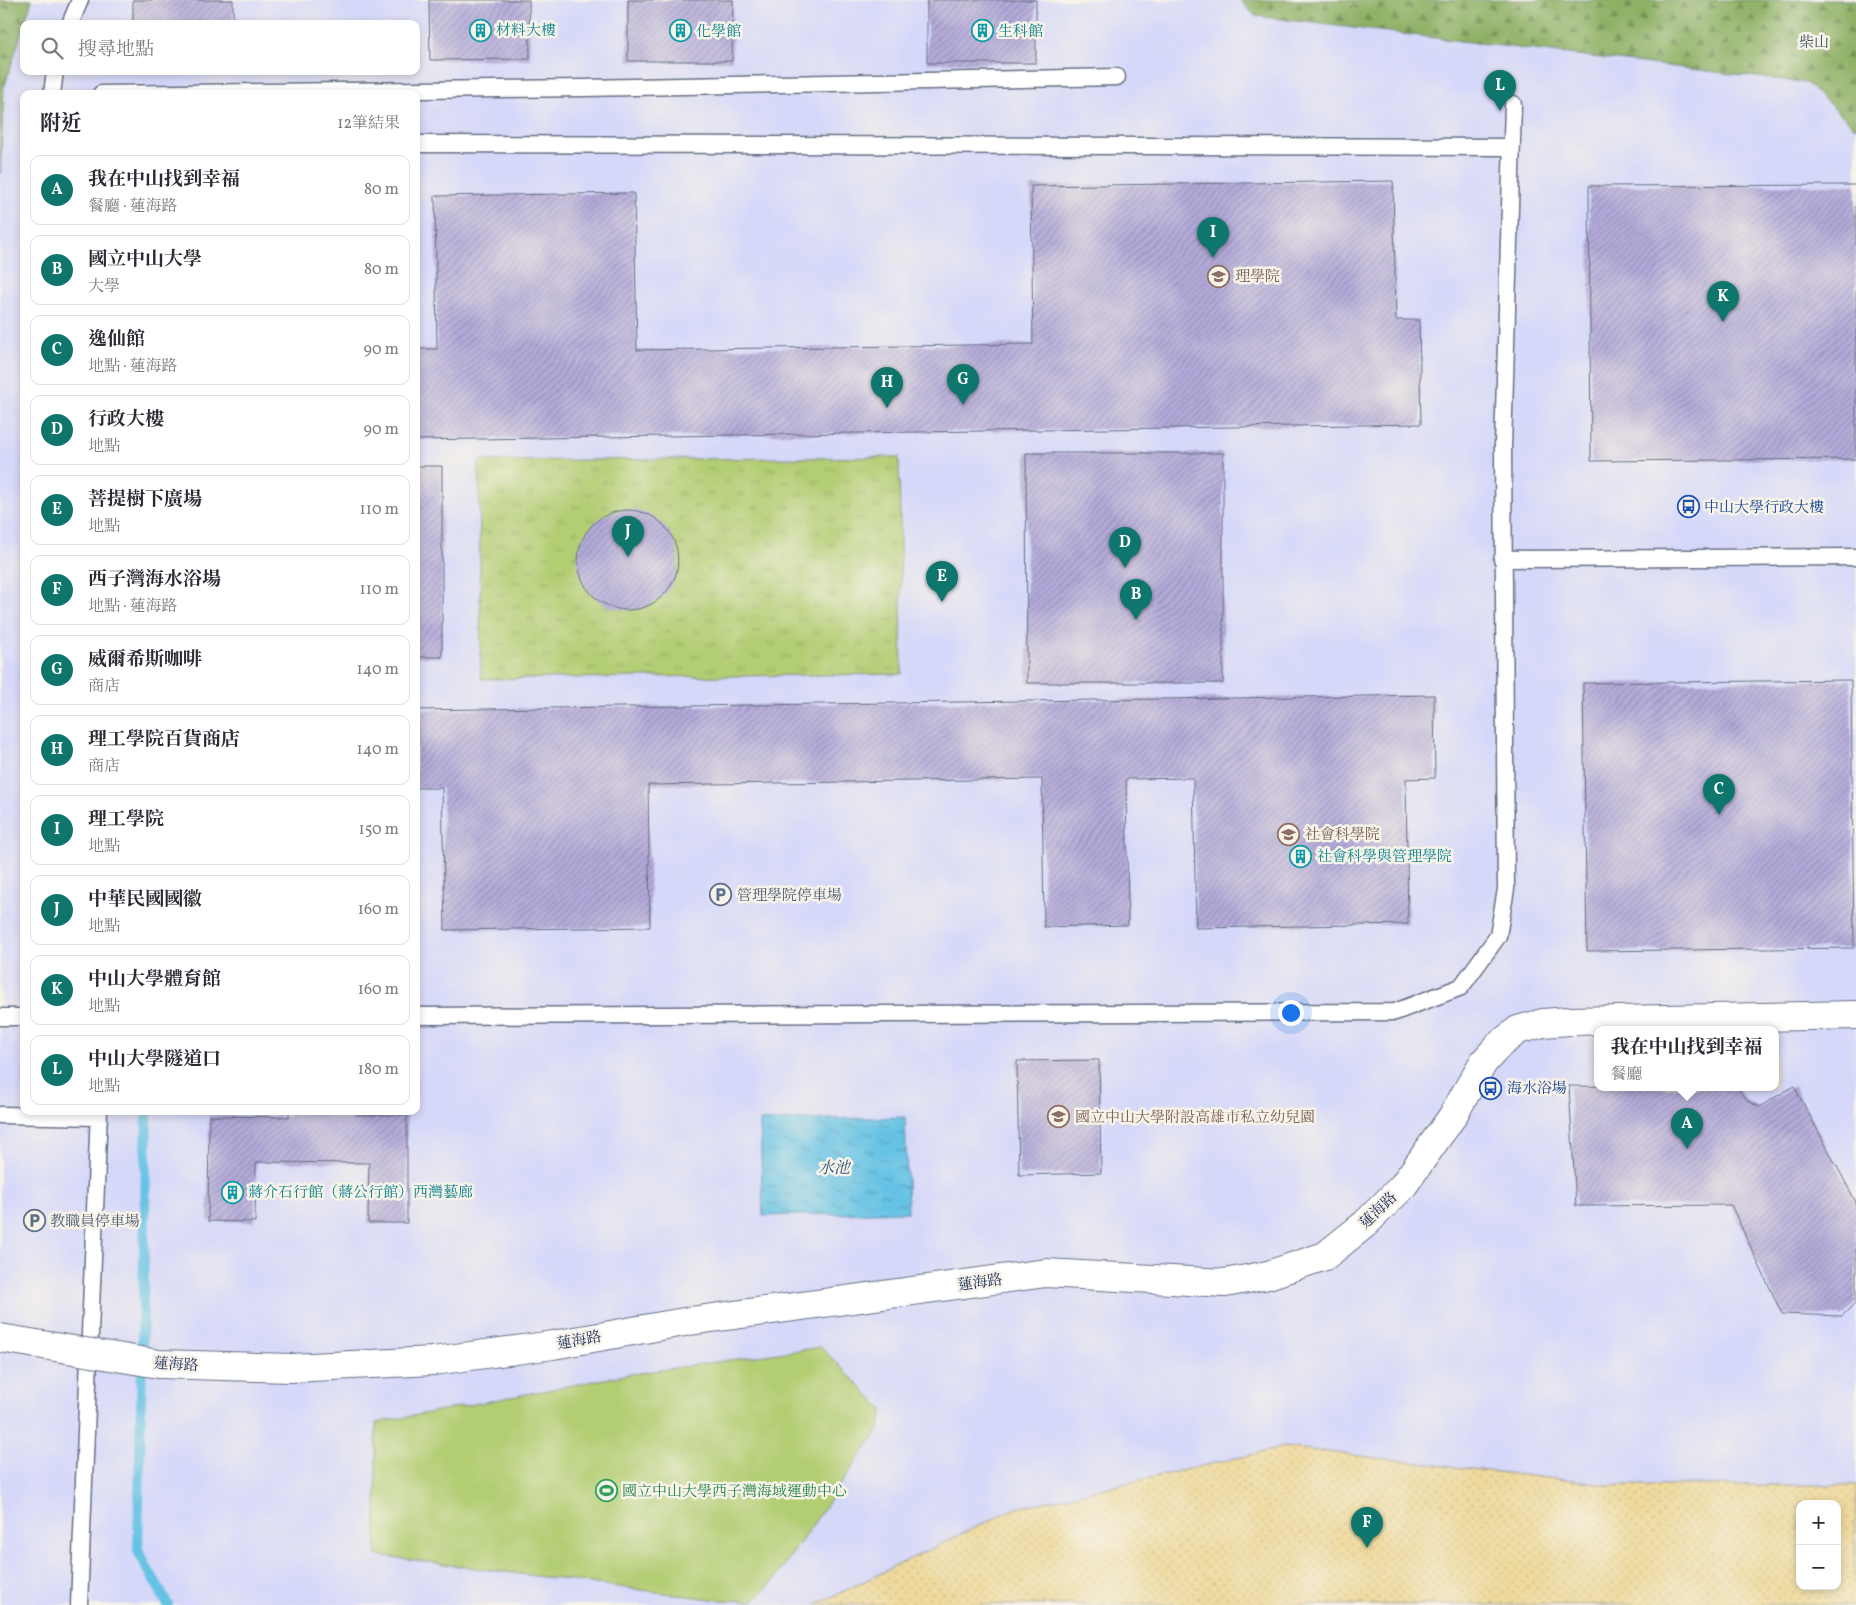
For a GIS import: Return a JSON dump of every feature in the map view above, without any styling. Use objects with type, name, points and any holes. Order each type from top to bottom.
[{"type":"street","name":"蓮海路","points":[[0,1338],[159,1364],[291,1368],[433,1361],[553,1345],[690,1321],[1046,1273],[1225,1283],[1268,1274],[1325,1256],[1365,1224],[1403,1186],[1452,1117],[1483,1063],[1499,1045],[1518,1030],[1543,1023],[1570,1021],[1856,1015]]},
{"type":"lane","points":[[72,20],[80,0]]},
{"type":"lane","points":[[53,90],[54,75]]},
{"type":"lane","points":[[420,90],[1117,77]]},
{"type":"lane","points":[[420,1016],[1395,1012],[1461,987],[1498,936],[1506,889],[1502,559],[1513,104]]},
{"type":"lane","points":[[420,144],[1512,147]]},
{"type":"lane","points":[[1502,559],[1856,557]]},
{"type":"lane","points":[[0,1017],[20,1017]]},
{"type":"lane","points":[[0,1105],[20,1106]]},
{"type":"lane","points":[[0,1114],[20,1114]]},
{"type":"lane","points":[[79,1605],[99,1115]]},
{"type":"shaded area","points":[[0,0],[1240,0],[1255,16],[1806,83],[1856,128],[1856,1605],[0,1605]]},
{"type":"green space","points":[[0,0],[32,0],[26,20],[20,20],[20,38],[4,88],[0,174]]},
{"type":"green space","name":"柴山","points":[[1240,0],[1856,0],[1856,128],[1806,83],[1255,16]]},
{"type":"green space","points":[[899,457],[902,674],[481,679],[479,461]]},
{"type":"green space","name":"國立中山大學西子灣海域運動中心","points":[[821,1347],[883,1409],[880,1428],[772,1583],[753,1601],[718,1600],[376,1555],[376,1423],[625,1375]]},
{"type":"sand","points":[[1285,1447],[1607,1485],[1856,1485],[1856,1605],[815,1605],[1013,1509]]},
{"type":"water","name":"水池","points":[[905,1117],[908,1212],[763,1216],[760,1121]]},
{"type":"building","points":[[133,0],[233,0],[233,20],[133,20]]},
{"type":"building","name":"材料大樓","points":[[429,0],[529,0],[530,59],[430,60]]},
{"type":"building","name":"化學館","points":[[628,0],[733,0],[732,61],[628,61]]},
{"type":"building","name":"生科館","points":[[927,0],[1036,0],[1036,63],[927,63]]},
{"type":"building","points":[[1393,181],[1396,320],[1419,320],[1421,424],[420,440],[420,349],[437,349],[435,196],[634,193],[637,350],[1033,344],[1031,186]]},
{"type":"building","points":[[1856,185],[1856,459],[1591,461],[1589,186]]},
{"type":"building","points":[[1026,453],[1223,453],[1223,683],[1027,683]]},
{"type":"building","points":[[420,466],[442,466],[442,657],[420,657]]},
{"type":"building","points":[[628,510],[638,511],[656,518],[670,532],[677,550],[677,570],[670,588],[656,602],[638,609],[628,610],[618,609],[600,602],[586,588],[579,570],[578,560],[579,550],[586,532],[600,518],[618,511]]},
{"type":"building","points":[[1851,680],[1854,948],[1587,951],[1583,683]]},
{"type":"building","name":"社會科學與管理學院","points":[[1434,695],[1435,778],[1406,779],[1408,924],[1196,928],[1193,778],[1126,779],[1128,925],[1044,927],[1042,779],[648,785],[650,927],[445,930],[442,788],[420,788],[420,710]]},
{"type":"building","name":"國立中山大學附設高雄市私立幼兒園","points":[[1099,1060],[1101,1173],[1019,1175],[1017,1061]]},
{"type":"building","points":[[1569,1086],[1594,1086],[1594,1091],[1740,1091],[1748,1101],[1759,1107],[1794,1086],[1856,1202],[1856,1302],[1842,1316],[1782,1314],[1731,1205],[1576,1206]]},
{"type":"building","name":"蔣介石行館（蔣公行館）西灣藝廊","points":[[289,1115],[407,1115],[407,1223],[368,1223],[369,1163],[256,1162],[255,1222],[208,1221],[209,1116],[289,1117]]},
{"type":"waterway","points":[[147,1115],[138,1551],[168,1605]]},
{"type":"place","name":"材料大樓","points":[[480,30]]},
{"type":"place","name":"化學館","points":[[680,31]]},
{"type":"place","name":"生科館","points":[[982,31]]},
{"type":"place","name":"中山大學隧道口","points":[[1500,111]]},
{"type":"place","name":"理工學院","points":[[1213,258]]},
{"type":"place","name":"理學院","points":[[1219,276]]},
{"type":"place","name":"中山大學體育館","points":[[1723,322]]},
{"type":"place","name":"威爾希斯咖啡","points":[[963,405]]},
{"type":"place","name":"理工學院百貨商店","points":[[887,408]]},
{"type":"place","name":"中山大學行政大樓","points":[[1688,507]]},
{"type":"place","name":"中華民國國徽","points":[[628,557]]},
{"type":"place","name":"行政大樓","points":[[1125,568]]},
{"type":"place","name":"菩提樹下廣場","points":[[942,602]]},
{"type":"place","name":"國立中山大學","points":[[1136,620]]},
{"type":"place","name":"逸仙館","points":[[1719,815]]},
{"type":"place","name":"社會科學院","points":[[1289,834]]},
{"type":"place","name":"社會科學與管理學院","points":[[1301,856]]},
{"type":"place","name":"管理學院停車場","points":[[721,895]]},
{"type":"place","name":"海水浴場","points":[[1491,1088]]},
{"type":"place","name":"國立中山大學附設高雄市私立幼兒園","points":[[1059,1117]]},
{"type":"place","name":"我在中山找到幸福","points":[[1687,1149]]},
{"type":"place","name":"蔣介石行館（蔣公行館）西灣藝廊","points":[[232,1192]]},
{"type":"place","name":"教職員停車場","points":[[34,1221]]},
{"type":"place","name":"國立中山大學西子灣海域運動中心","points":[[606,1491]]},
{"type":"place","name":"西子灣海水浴場","points":[[1367,1548]]}]
